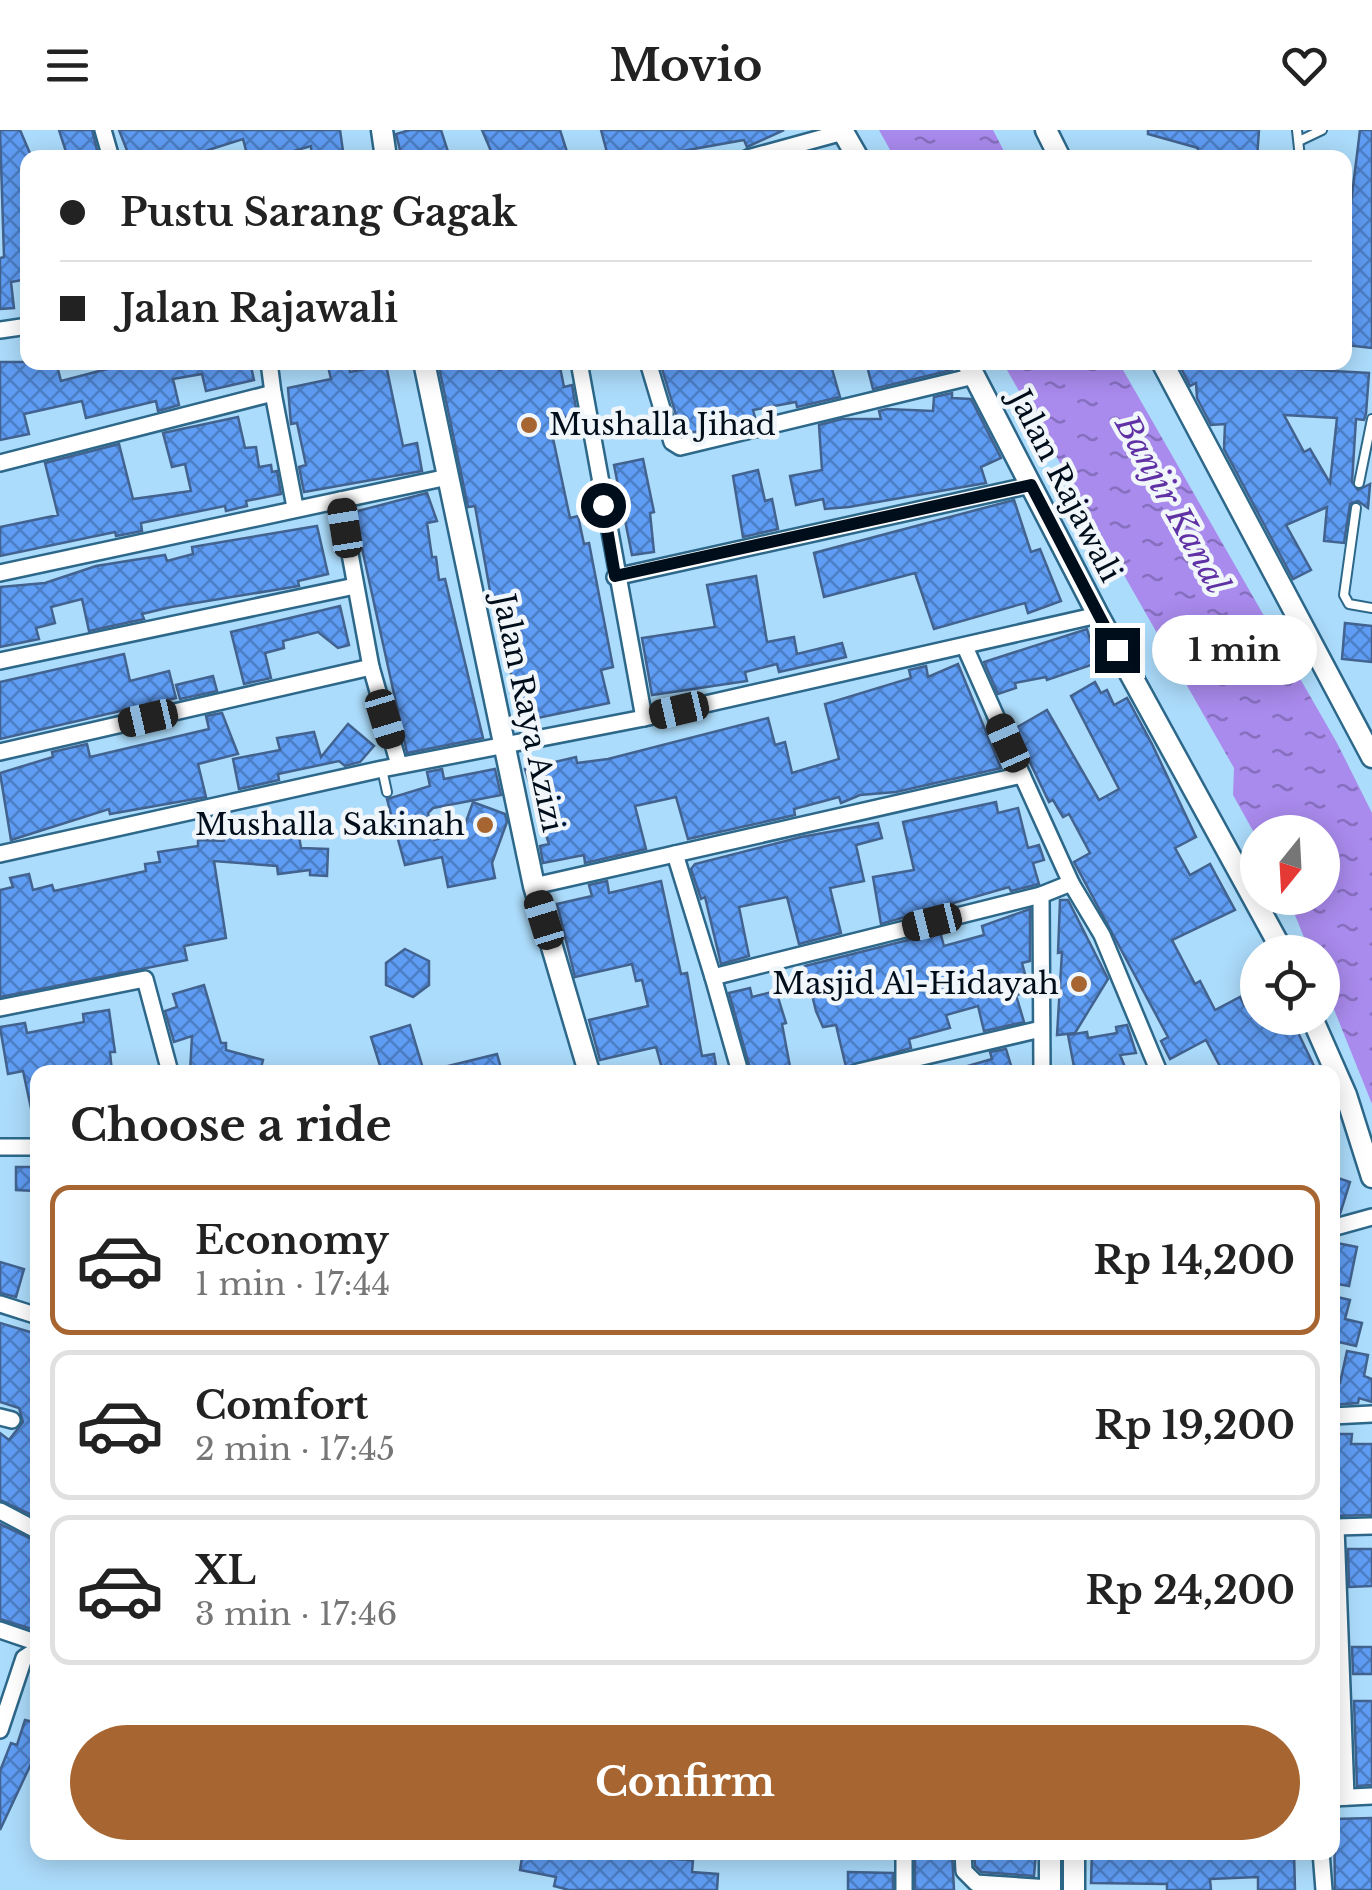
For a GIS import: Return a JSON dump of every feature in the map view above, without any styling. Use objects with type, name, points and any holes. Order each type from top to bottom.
[{"type":"street","points":[[776,150],[843,131]]},
{"type":"street","points":[[270,370],[295,507]]},
{"type":"street","name":"Jalan Raya Azizi","points":[[426,370],[534,886],[587,1065]]},
{"type":"street","points":[[580,370],[644,718]]},
{"type":"street","points":[[650,370],[672,442],[680,446],[967,370]]},
{"type":"street","name":"Jalan Rajawali","points":[[972,370],[1098,615],[1274,935]]},
{"type":"street","points":[[1166,370],[1364,728],[1372,757]]},
{"type":"street","points":[[0,463],[273,394]]},
{"type":"street","points":[[0,573],[448,477]]},
{"type":"street","points":[[615,576],[1031,485]]},
{"type":"street","points":[[340,500],[371,667],[399,765]]},
{"type":"street","points":[[0,661],[354,586]]},
{"type":"street","points":[[0,854],[399,765],[644,718],[1098,615]]},
{"type":"street","points":[[964,647],[1072,883],[1108,949],[1156,1065]]},
{"type":"street","points":[[0,752],[371,667]]},
{"type":"street","points":[[534,886],[1022,775]]},
{"type":"street","points":[[675,854],[738,1065]]},
{"type":"street","points":[[714,977],[1041,895],[1072,883]]},
{"type":"street","points":[[1041,895],[1042,1065]]},
{"type":"street","points":[[0,1008],[144,979],[168,1065]]},
{"type":"street","points":[[888,1065],[1040,1029]]},
{"type":"street","points":[[1320,1035],[1333,1065]]},
{"type":"street","points":[[1340,1081],[1372,1177]]},
{"type":"street","points":[[0,1147],[30,1147]]},
{"type":"street","points":[[1340,1226],[1372,1216]]},
{"type":"street","points":[[0,1304],[30,1313]]},
{"type":"street","points":[[1340,1416],[1372,1414]]},
{"type":"street","points":[[0,1512],[30,1527]]},
{"type":"street","points":[[1340,1528],[1372,1526]]},
{"type":"street","points":[[0,1630],[30,1643]]},
{"type":"street","points":[[0,1730],[24,1658],[30,1653]]},
{"type":"street","points":[[1340,1798],[1372,1796]]},
{"type":"street","points":[[904,1860],[904,1890]]},
{"type":"street","points":[[963,1860],[964,1872],[976,1883],[1050,1889],[1050,1860]]},
{"type":"street","points":[[1074,1860],[1074,1890]]},
{"type":"street","points":[[1322,1860],[1324,1890]]},
{"type":"lane","points":[[1297,130],[1300,150]]},
{"type":"lane","points":[[1299,141],[1322,130]]},
{"type":"lane","points":[[1359,483],[1372,420]]},
{"type":"lane","points":[[1356,508],[1344,596],[1349,604],[1372,608]]},
{"type":"lane","points":[[382,769],[387,792]]},
{"type":"water","points":[[879,130],[993,130],[1003,150],[890,150]]},
{"type":"water","name":"Banjir Kanal","points":[[1007,370],[1123,370],[1337,743],[1372,813],[1372,1104],[1340,1024],[1340,935],[1303,935],[1295,915],[1340,915],[1340,815],[1244,815],[1233,795],[1234,768]]},
{"type":"building","points":[[0,130],[20,130],[29,150],[20,150],[20,280],[11,282],[14,308],[0,309],[0,258],[4,257]]},
{"type":"building","points":[[59,130],[92,130],[97,150],[65,150]]},
{"type":"building","points":[[119,130],[340,130],[343,150],[311,150],[311,146],[297,150],[246,150],[243,139],[208,150],[127,150]]},
{"type":"building","points":[[441,130],[447,150],[400,150],[396,134]]},
{"type":"building","points":[[482,130],[560,130],[566,150],[491,150]]},
{"type":"building","points":[[601,130],[784,130],[747,147],[744,140],[688,150],[606,150]]},
{"type":"building","points":[[1148,130],[1259,130],[1258,150],[1198,150],[1148,134]]},
{"type":"building","points":[[1360,130],[1372,130],[1372,348],[1352,346],[1352,195]]},
{"type":"building","points":[[0,362],[20,362],[20,370],[58,370],[61,381],[103,370],[252,370],[254,380],[206,391],[202,374],[173,379],[179,405],[158,411],[156,401],[86,418],[82,401],[24,414],[29,434],[0,440]]},
{"type":"building","points":[[329,370],[387,370],[403,446],[417,443],[422,471],[304,492],[299,467],[306,465],[297,423],[291,424],[288,388],[331,379]]},
{"type":"building","points":[[440,370],[561,370],[564,387],[572,385],[577,414],[558,420],[551,429],[570,518],[578,516],[584,544],[589,543],[613,667],[601,670],[609,703],[523,721],[490,591],[475,506],[468,507]]},
{"type":"building","points":[[662,370],[832,370],[840,397],[797,407],[796,402],[753,410],[755,417],[682,435]]},
{"type":"building","points":[[868,370],[952,370],[873,389]]},
{"type":"building","points":[[1182,370],[1369,373],[1366,414],[1364,420],[1356,419],[1352,482],[1358,490],[1370,484],[1368,508],[1358,501],[1350,504],[1344,543],[1324,541],[1327,507],[1286,525],[1311,570],[1293,579],[1224,449],[1225,424],[1211,425],[1197,398],[1196,383],[1190,386]],"holes":[[[1284,415],[1337,418],[1330,483],[1310,449],[1304,452]]]},
{"type":"building","points":[[952,393],[952,398],[971,399],[1001,458],[981,467],[986,483],[849,507],[825,509],[823,499],[796,505],[790,476],[822,470],[819,425],[842,419],[881,419],[879,411],[887,409],[933,411],[934,397]]},
{"type":"building","points":[[238,417],[245,448],[256,447],[259,467],[271,465],[272,472],[277,471],[281,494],[246,501],[247,506],[226,511],[225,506],[141,523],[142,531],[116,536],[115,532],[0,556],[0,527],[58,515],[45,463],[119,444],[133,499],[191,491],[185,464],[172,467],[163,433]]},
{"type":"building","points":[[643,459],[654,512],[650,513],[654,552],[632,555],[614,465]]},
{"type":"building","points":[[758,470],[765,501],[772,499],[778,529],[743,537],[733,476]]},
{"type":"building","points":[[427,493],[437,521],[427,523],[432,557],[436,557],[439,580],[445,579],[483,738],[407,753],[354,512]]},
{"type":"building","points":[[1014,500],[1031,552],[1040,549],[1061,601],[1028,613],[1025,603],[934,629],[915,573],[824,597],[814,553]]},
{"type":"building","points":[[317,526],[328,574],[298,581],[299,586],[171,607],[142,614],[144,619],[89,631],[82,599],[51,607],[55,623],[36,628],[39,639],[0,647],[0,587],[45,583],[96,566],[165,555],[167,561],[193,554],[192,547]]},
{"type":"building","points":[[756,576],[767,642],[794,637],[797,654],[842,643],[846,657],[779,672],[777,664],[745,672],[747,681],[652,695],[642,638],[715,627],[707,585]]},
{"type":"building","points":[[340,606],[349,645],[338,648],[318,632],[283,641],[284,648],[265,653],[271,678],[244,684],[231,632]]},
{"type":"building","points":[[1345,623],[1372,626],[1372,662],[1342,659]]},
{"type":"building","points":[[1087,629],[1097,663],[1047,680],[1046,677],[1015,683],[1016,688],[998,694],[984,662]]},
{"type":"building","points":[[124,654],[130,681],[169,671],[176,698],[0,739],[0,682]]},
{"type":"building","points":[[958,664],[1001,768],[896,792],[860,795],[841,803],[839,797],[794,809],[795,815],[688,839],[676,797],[635,806],[646,849],[585,863],[584,855],[543,863],[540,846],[549,844],[525,769],[576,757],[577,763],[608,759],[768,718],[775,745],[785,742],[792,773],[839,759],[825,704],[911,678],[909,670],[926,666],[928,677]]},
{"type":"building","points":[[213,676],[217,691],[180,699],[176,685]]},
{"type":"building","points":[[1095,682],[1101,693],[1107,690],[1114,705],[1127,698],[1152,744],[1196,837],[1175,848],[1190,875],[1210,864],[1235,910],[1172,940],[1195,984],[1200,981],[1215,1010],[1240,997],[1240,1035],[1299,1035],[1314,1065],[1219,1065],[1206,1040],[1170,1059],[1161,1041],[1168,1037],[1074,862],[1090,853],[1069,814],[1063,817],[1053,800],[1049,802],[1014,729],[1047,710],[1099,800],[1119,789],[1071,696]]},
{"type":"building","points":[[222,713],[238,754],[198,764],[206,797],[110,814],[109,809],[11,840],[0,773],[53,757],[52,752],[87,744],[90,757],[209,729],[206,716]]},
{"type":"building","points":[[348,724],[374,746],[360,762],[345,766],[339,761],[278,774],[279,780],[239,789],[233,759],[280,750],[277,738],[314,732],[321,757]]},
{"type":"building","points":[[442,769],[444,779],[495,769],[501,795],[433,808],[428,813],[434,840],[462,833],[473,802],[505,814],[507,822],[492,863],[495,878],[448,887],[442,857],[405,865],[387,799],[430,786],[427,772]]},
{"type":"building","points":[[996,802],[998,813],[1018,808],[1028,848],[1039,845],[1044,860],[1033,863],[1039,884],[1011,891],[1009,887],[881,924],[873,877],[914,870],[903,822]]},
{"type":"building","points":[[296,819],[301,848],[328,849],[327,876],[310,875],[310,870],[278,874],[277,866],[214,861],[226,938],[184,946],[187,960],[0,997],[0,890],[13,887],[10,878],[29,874],[33,890],[52,885],[54,891],[146,871],[145,864],[160,862],[158,852],[198,846],[198,840],[224,841],[224,834],[272,837],[270,823]]},
{"type":"building","points":[[878,823],[882,838],[856,845],[864,881],[830,888],[841,933],[799,944],[787,897],[739,907],[749,956],[721,964],[705,897],[701,899],[691,869],[695,864],[801,837]]},
{"type":"building","points":[[607,881],[609,893],[661,881],[681,974],[687,973],[702,1056],[714,1054],[716,1065],[661,1065],[656,1047],[600,1060],[589,1020],[648,1006],[642,980],[636,981],[632,964],[575,977],[557,904],[592,896],[589,885]]},
{"type":"building","points":[[1060,900],[1068,900],[1108,979],[1075,1033],[1057,1035],[1062,952],[1058,953]]},
{"type":"building","points":[[1030,909],[1030,961],[1022,963],[1030,992],[1016,995],[1024,1022],[984,1031],[978,1006],[946,1015],[950,1028],[909,1039],[911,1048],[846,1065],[836,1025],[823,1027],[816,1011],[805,966],[940,932],[944,946],[984,935],[982,926]]},
{"type":"building","points":[[405,949],[429,961],[429,985],[413,997],[386,985],[386,963]]},
{"type":"building","points":[[204,985],[226,1050],[263,1060],[262,1065],[190,1065],[192,1036],[174,1042],[165,1011],[177,1007],[173,994]]},
{"type":"building","points":[[750,988],[752,997],[776,991],[786,1023],[782,1024],[790,1065],[749,1065],[729,993]]},
{"type":"building","points":[[109,1010],[115,1052],[110,1052],[111,1065],[30,1065],[30,1103],[23,1071],[8,1074],[0,1027],[25,1023],[27,1033],[84,1022],[83,1014]]},
{"type":"building","points":[[410,1025],[422,1065],[380,1065],[371,1037]]},
{"type":"building","points":[[1127,1025],[1136,1053],[1120,1055],[1124,1065],[1074,1065],[1068,1035],[1087,1032],[1088,1038],[1117,1033],[1116,1027]]},
{"type":"building","points":[[1006,1049],[1011,1065],[971,1065],[992,1059],[990,1052]]},
{"type":"building","points":[[497,1054],[500,1065],[452,1065]]},
{"type":"building","points":[[16,1167],[30,1167],[30,1191],[16,1190]]},
{"type":"building","points":[[1340,1179],[1350,1182],[1340,1214]]},
{"type":"building","points":[[1340,1244],[1357,1247],[1349,1286],[1340,1284]]},
{"type":"building","points":[[0,1262],[24,1269],[16,1297],[0,1293]]},
{"type":"building","points":[[1340,1298],[1350,1300],[1345,1319],[1362,1323],[1356,1346],[1340,1342]]},
{"type":"building","points":[[0,1323],[30,1332],[30,1514],[0,1500],[0,1433],[9,1440],[23,1422],[19,1408],[0,1402]]},
{"type":"building","points":[[1347,1351],[1368,1355],[1364,1376],[1372,1379],[1372,1402],[1359,1398],[1358,1403],[1340,1404]]},
{"type":"building","points":[[1340,1434],[1352,1434],[1351,1444],[1372,1444],[1372,1515],[1340,1516]]},
{"type":"building","points":[[0,1524],[30,1538],[30,1628],[0,1619]]},
{"type":"building","points":[[1348,1549],[1372,1549],[1372,1586],[1349,1587]]},
{"type":"building","points":[[1352,1647],[1372,1647],[1372,1674],[1353,1674]]},
{"type":"building","points":[[1354,1701],[1372,1701],[1372,1785],[1357,1786]]},
{"type":"building","points":[[25,1720],[30,1721],[30,1766],[0,1830],[0,1771],[11,1743],[17,1745]]},
{"type":"building","points":[[1372,1818],[1372,1890],[1335,1890],[1340,1819]]},
{"type":"building","points":[[522,1860],[693,1860],[692,1872],[718,1874],[717,1890],[569,1890],[554,1886],[556,1877],[520,1870]]},
{"type":"building","points":[[915,1860],[952,1860],[954,1890],[915,1890]]},
{"type":"building","points":[[975,1860],[1035,1860],[1034,1876],[981,1872]]},
{"type":"building","points":[[1092,1860],[1294,1860],[1295,1890],[1258,1890],[1258,1877],[1210,1879],[1211,1890],[1167,1890],[1167,1884],[1091,1883]]},
{"type":"building","points":[[848,1872],[893,1873],[893,1890],[848,1890]]},
{"type":"place","name":"Mushalla Jihad","points":[[529,425]]},
{"type":"place","name":"Mushalla Sakinah","points":[[485,825]]},
{"type":"place","name":"Masjid Al-Hidayah","points":[[1079,984]]},
{"type":"route","points":[[603,505],[615,576],[1031,485],[1117,650]]}]
